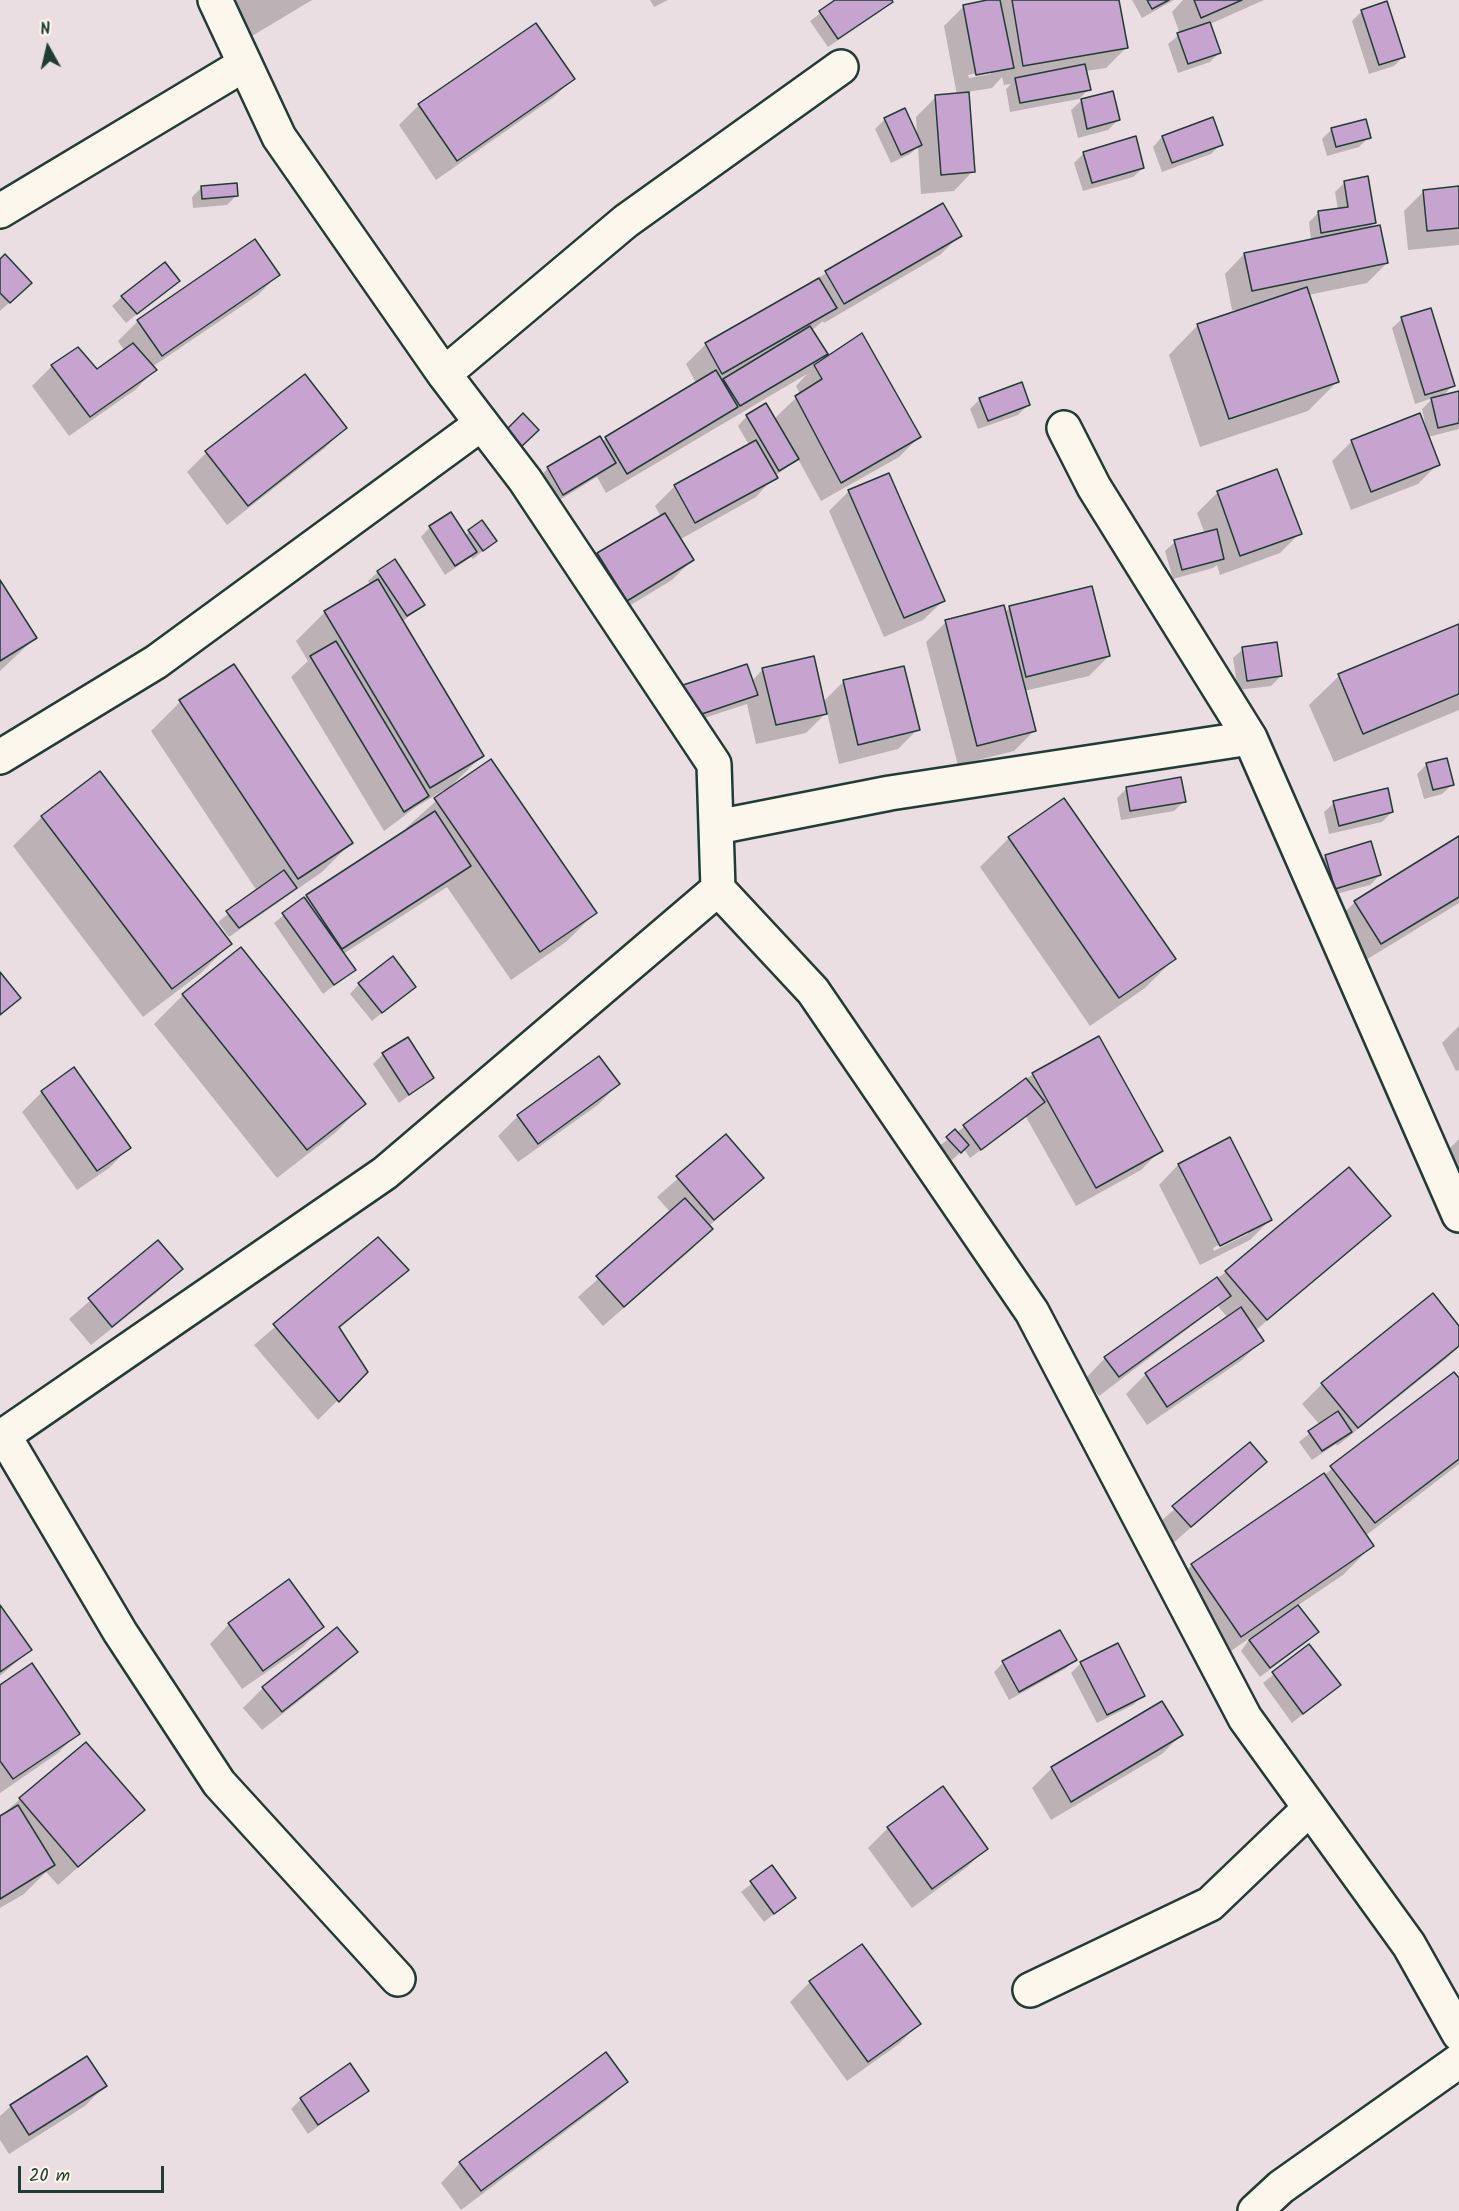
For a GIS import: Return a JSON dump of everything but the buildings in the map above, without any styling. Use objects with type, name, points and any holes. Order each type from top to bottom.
[{"type":"street","points":[[215,0],[279,137],[444,374],[525,480],[714,764],[718,889],[813,991],[1032,1312],[1245,1718],[1409,1945],[1459,2034]]},
{"type":"street","points":[[0,211],[245,64]]},
{"type":"street","points":[[444,374],[626,221],[840,67]]},
{"type":"street","points":[[0,757],[156,662],[481,424]]},
{"type":"street","points":[[1064,428],[1094,487],[1250,738],[1459,1215]]},
{"type":"street","points":[[717,827],[890,793],[1250,738]]},
{"type":"street","points":[[398,1979],[219,1783],[120,1632],[1,1436],[184,1313],[385,1173],[718,889]]},
{"type":"street","points":[[1030,1990],[1210,1904],[1310,1808]]},
{"type":"street","points":[[1255,2211],[1281,2187],[1459,2061]]}]
